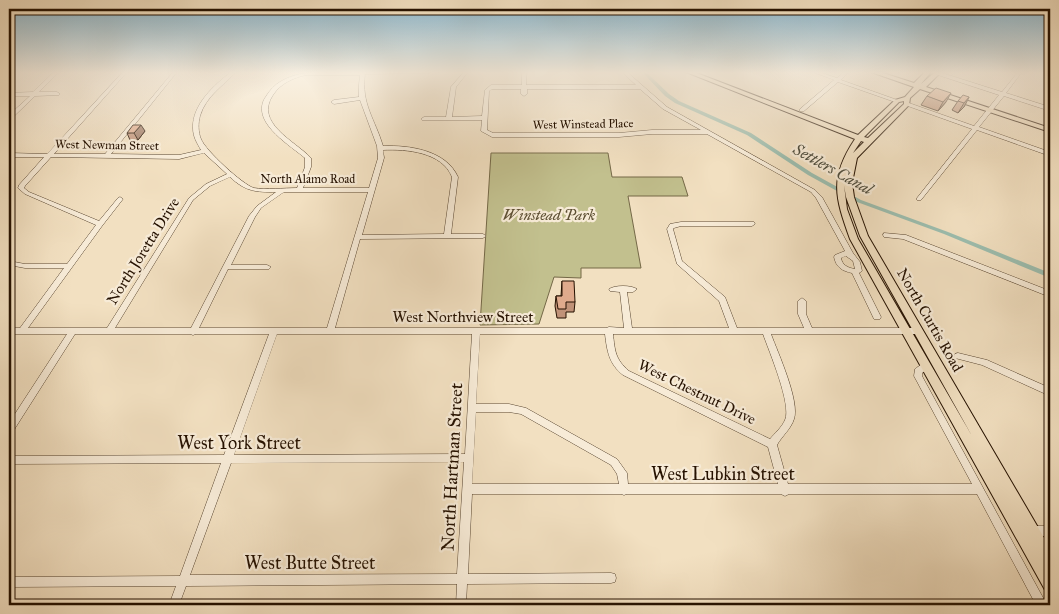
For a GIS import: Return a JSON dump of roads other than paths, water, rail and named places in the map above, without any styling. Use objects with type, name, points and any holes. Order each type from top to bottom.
[{"type":"main road","points":[[763,101],[868,141]]},
{"type":"main road","name":"North Curtis Road","points":[[907,101],[897,101],[859,138],[849,153],[842,171],[854,239],[1050,561]]},
{"type":"main road","name":"North Curtis Road","points":[[844,182],[853,157],[868,141],[875,137],[907,101]]},
{"type":"main road","points":[[962,101],[1050,130]]},
{"type":"main road","name":"North Curtis Road","points":[[911,331],[926,366],[1050,585]]},
{"type":"street","points":[[9,118],[26,101]]},
{"type":"street","points":[[99,101],[24,182],[22,188],[27,192],[100,224]]},
{"type":"street","points":[[107,156],[151,101]]},
{"type":"street","name":"North Alamo Road","points":[[206,101],[198,115],[197,133],[205,151],[248,189],[372,190]]},
{"type":"street","points":[[267,101],[264,109],[266,119],[273,128],[308,158],[308,168],[299,190]]},
{"type":"street","points":[[334,102],[343,101]]},
{"type":"street","points":[[330,332],[381,158],[381,148],[361,101]]},
{"type":"street","points":[[449,118],[452,101]]},
{"type":"street","points":[[424,119],[485,118],[487,101]]},
{"type":"street","points":[[656,101],[665,108],[809,188],[818,196],[850,254],[859,266],[858,270],[854,271]]},
{"type":"street","points":[[802,110],[813,101]]},
{"type":"street","points":[[907,101],[1050,154]]},
{"type":"street","points":[[919,199],[997,101]]},
{"type":"street","points":[[1025,101],[1050,109]]},
{"type":"street","name":"West Winstead Place","points":[[485,118],[484,131],[486,134],[618,135],[652,132],[709,132]]},
{"type":"street","points":[[381,148],[414,149],[446,164],[452,169],[455,177],[447,236]]},
{"type":"street","name":"West Newman Street","points":[[9,156],[178,157],[205,151]]},
{"type":"street","name":"North Joretta Drive","points":[[109,331],[191,199],[208,185],[231,175]]},
{"type":"street","points":[[193,332],[252,216],[259,207],[284,190]]},
{"type":"street","points":[[22,331],[120,199]]},
{"type":"street","points":[[734,330],[722,299],[679,262],[670,229],[672,226],[681,224],[752,224]]},
{"type":"street","points":[[886,235],[904,237],[1050,294]]},
{"type":"street","points":[[358,237],[483,236]]},
{"type":"street","points":[[850,254],[839,255],[836,259],[842,267],[854,271],[877,317]]},
{"type":"street","points":[[9,264],[70,266]]},
{"type":"street","points":[[226,267],[267,267]]},
{"type":"street","points":[[613,289],[633,289]]},
{"type":"street","points":[[623,289],[628,330]]},
{"type":"street","points":[[802,301],[801,310],[809,331]]},
{"type":"street","name":"West Chestnut Drive","points":[[609,330],[612,356],[617,366],[626,373],[772,444]]},
{"type":"street","name":"West Northview Street","points":[[9,331],[911,331]]},
{"type":"street","points":[[9,430],[73,331]]},
{"type":"street","name":"North Hartman Street","points":[[461,605],[476,331]]},
{"type":"street","points":[[766,331],[792,413],[790,421],[777,435],[772,444],[785,490]]},
{"type":"street","points":[[174,605],[274,332]]},
{"type":"street","points":[[958,356],[984,362],[1050,392]]},
{"type":"street","name":"North Curtis Road","points":[[926,366],[918,371],[918,376],[1042,605]]},
{"type":"street","points":[[472,408],[509,408],[523,411],[614,462],[622,473],[624,490]]},
{"type":"street","name":"West York Street","points":[[9,460],[469,458]]},
{"type":"street","name":"West Lubkin Street","points":[[467,489],[979,490]]},
{"type":"street","points":[[1032,531],[1050,531]]},
{"type":"street","name":"West Butte Street","points":[[9,582],[611,578]]},
{"type":"street","points":[[757,605],[781,605]]},
{"type":"waterway","name":"Settlers Canal","points":[[675,101],[749,134],[810,174],[859,201],[946,233],[1050,276]]},
{"type":"park label","name":"Winstead Park","points":[[549,215]]}]
